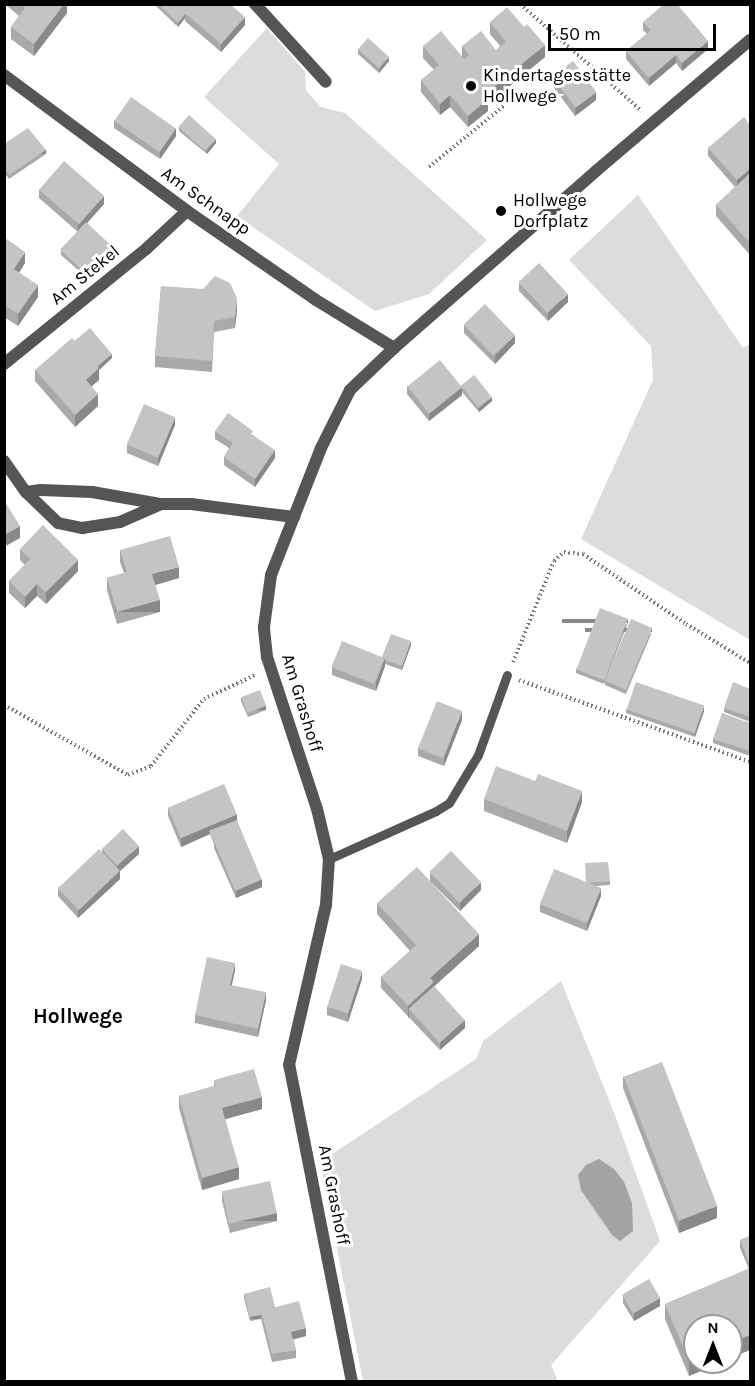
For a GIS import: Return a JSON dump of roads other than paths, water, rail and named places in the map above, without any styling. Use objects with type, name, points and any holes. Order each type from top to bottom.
[{"type":"street","points":[[255,4],[326,82]]},
{"type":"street","name":"Am Grashoff","points":[[352,1382],[289,1065],[326,905],[329,859],[317,809],[270,668],[264,627],[271,575],[321,448],[350,390],[394,348],[750,40]]},
{"type":"street","name":"Am Schnapp","points":[[4,75],[187,211],[316,300],[394,348]]},
{"type":"street","name":"Am Stekel","points":[[4,364],[146,249],[187,211]]},
{"type":"street","points":[[4,461],[26,492],[58,523],[82,528],[120,522],[161,504]]},
{"type":"street","points":[[26,492],[41,489],[92,492],[161,504],[191,504],[294,517]]},
{"type":"lane","points":[[329,859],[436,811],[448,803],[478,755],[507,675]]},
{"type":"place","name":"Kindertagesstätte Hollwege","points":[[471,86]]},
{"type":"place","name":"Hollwege Dorfplatz","points":[[501,211]]},
{"type":"district","name":"Hollwege","points":[[78,1016]]}]
